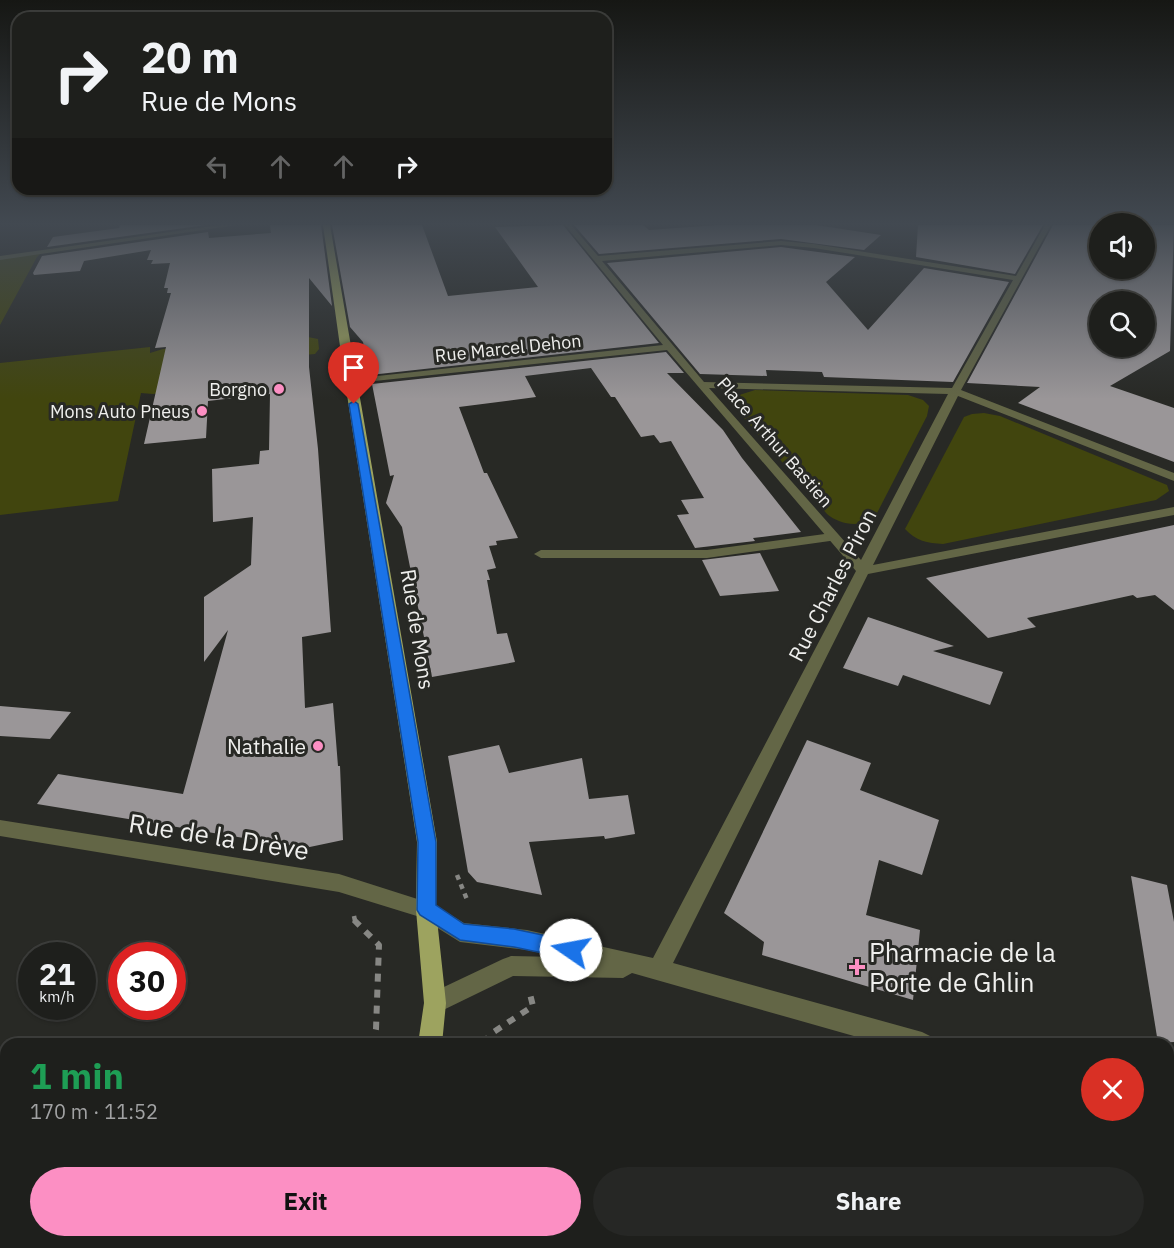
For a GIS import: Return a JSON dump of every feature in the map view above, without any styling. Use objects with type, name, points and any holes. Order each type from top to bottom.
[{"type":"main road","name":"Rue de Mons","points":[[335,283],[427,842],[426,910],[435,1003],[431,1038]]},
{"type":"street","points":[[616,283],[701,385]]},
{"type":"street","name":"Rue Charles Piron","points":[[659,969],[955,391],[1013,283]]},
{"type":"street","name":"Rue Marcel Dehon","points":[[350,382],[669,347]]},
{"type":"street","name":"Place Arthur Bastien","points":[[701,385],[955,391],[1174,477]]},
{"type":"street","name":"Place Arthur Bastien","points":[[701,385],[863,571]]},
{"type":"street","points":[[863,571],[1174,511]]},
{"type":"street","points":[[541,554],[706,554],[832,537]]},
{"type":"street","name":"Rue de la Drève","points":[[0,828],[321,880],[426,910],[460,932],[527,940],[659,969]]},
{"type":"street","points":[[435,1003],[511,966],[659,969],[901,1038]]},
{"type":"path","points":[[353,888],[354,920],[379,945],[374,1038]]},
{"type":"green space","points":[[0,283],[23,283],[0,325]]},
{"type":"green space","points":[[308,337],[318,339],[319,349],[315,354],[216,363],[189,390],[141,393],[118,501],[0,515],[0,363],[150,347],[150,353],[163,349]]},
{"type":"green space","points":[[755,390],[908,395],[923,400],[929,406],[927,416],[875,517],[863,523],[851,524],[838,521],[827,514],[732,404],[733,397]]},
{"type":"green space","points":[[984,413],[1000,416],[1167,485],[1169,491],[1156,500],[943,544],[918,539],[905,529],[964,417]]},
{"type":"building","points":[[165,283],[309,283],[309,367],[318,449],[331,632],[302,637],[305,708],[333,703],[338,766],[340,766],[343,840],[305,848],[37,804],[58,774],[183,794],[228,630],[204,662],[204,597],[251,565],[253,517],[213,522],[212,469],[259,464],[260,451],[269,450],[270,394],[208,401],[206,438],[144,444],[166,347],[155,348],[171,293],[167,293],[168,288],[164,288]]},
{"type":"building","points":[[313,283],[329,283],[332,306]]},
{"type":"building","points":[[342,283],[443,283],[448,296],[538,287],[535,283],[610,283],[659,343],[370,375],[363,342],[350,327]]},
{"type":"building","points":[[624,283],[827,283],[868,330],[910,283],[1008,283],[953,382],[824,377],[822,372],[766,370],[767,376],[700,374]]},
{"type":"building","points":[[1021,283],[1172,283],[1170,351],[1110,386],[1174,408],[1174,462],[1018,403],[1040,387],[967,383]]},
{"type":"building","points":[[666,352],[684,373],[667,373],[723,430],[742,458],[801,532],[753,538],[755,541],[695,548],[677,515],[689,514],[681,500],[704,498],[671,441],[660,443],[654,435],[641,437],[615,397],[611,397],[591,368],[525,376],[536,397],[459,407],[484,473],[487,473],[518,538],[496,541],[497,545],[489,546],[496,568],[487,570],[497,634],[507,633],[515,662],[432,677],[402,527],[386,503],[394,475],[390,476],[372,384]]},
{"type":"building","points":[[1174,525],[1174,610],[1155,595],[1137,598],[1133,595],[1027,618],[1036,627],[988,638],[926,578]]},
{"type":"building","points":[[760,553],[779,591],[720,596],[702,560]]},
{"type":"building","points":[[868,617],[954,646],[933,651],[1003,672],[990,705],[903,675],[898,686],[843,668]]},
{"type":"building","points":[[0,706],[71,712],[50,739],[0,736]]},
{"type":"building","points":[[807,740],[871,763],[860,790],[939,820],[922,875],[879,860],[866,915],[920,930],[913,1000],[762,955],[764,942],[724,913]]},
{"type":"building","points":[[499,745],[509,773],[582,758],[589,799],[628,795],[635,834],[605,839],[604,836],[529,842],[542,895],[477,882],[468,872],[448,756]]},
{"type":"building","points":[[1131,876],[1167,885],[1174,922],[1174,1038],[1157,1038]]},
{"type":"place","name":"Borgno","points":[[279,389]]},
{"type":"place","name":"Mons Auto Pneus","points":[[202,411]]},
{"type":"place","name":"Nathalie","points":[[318,746]]},
{"type":"place","name":"Pharmacie de la Porte de Ghlin","points":[[857,967]]},
{"type":"route","points":[[354,404],[427,842],[426,910],[460,932],[527,940],[571,950]]}]
